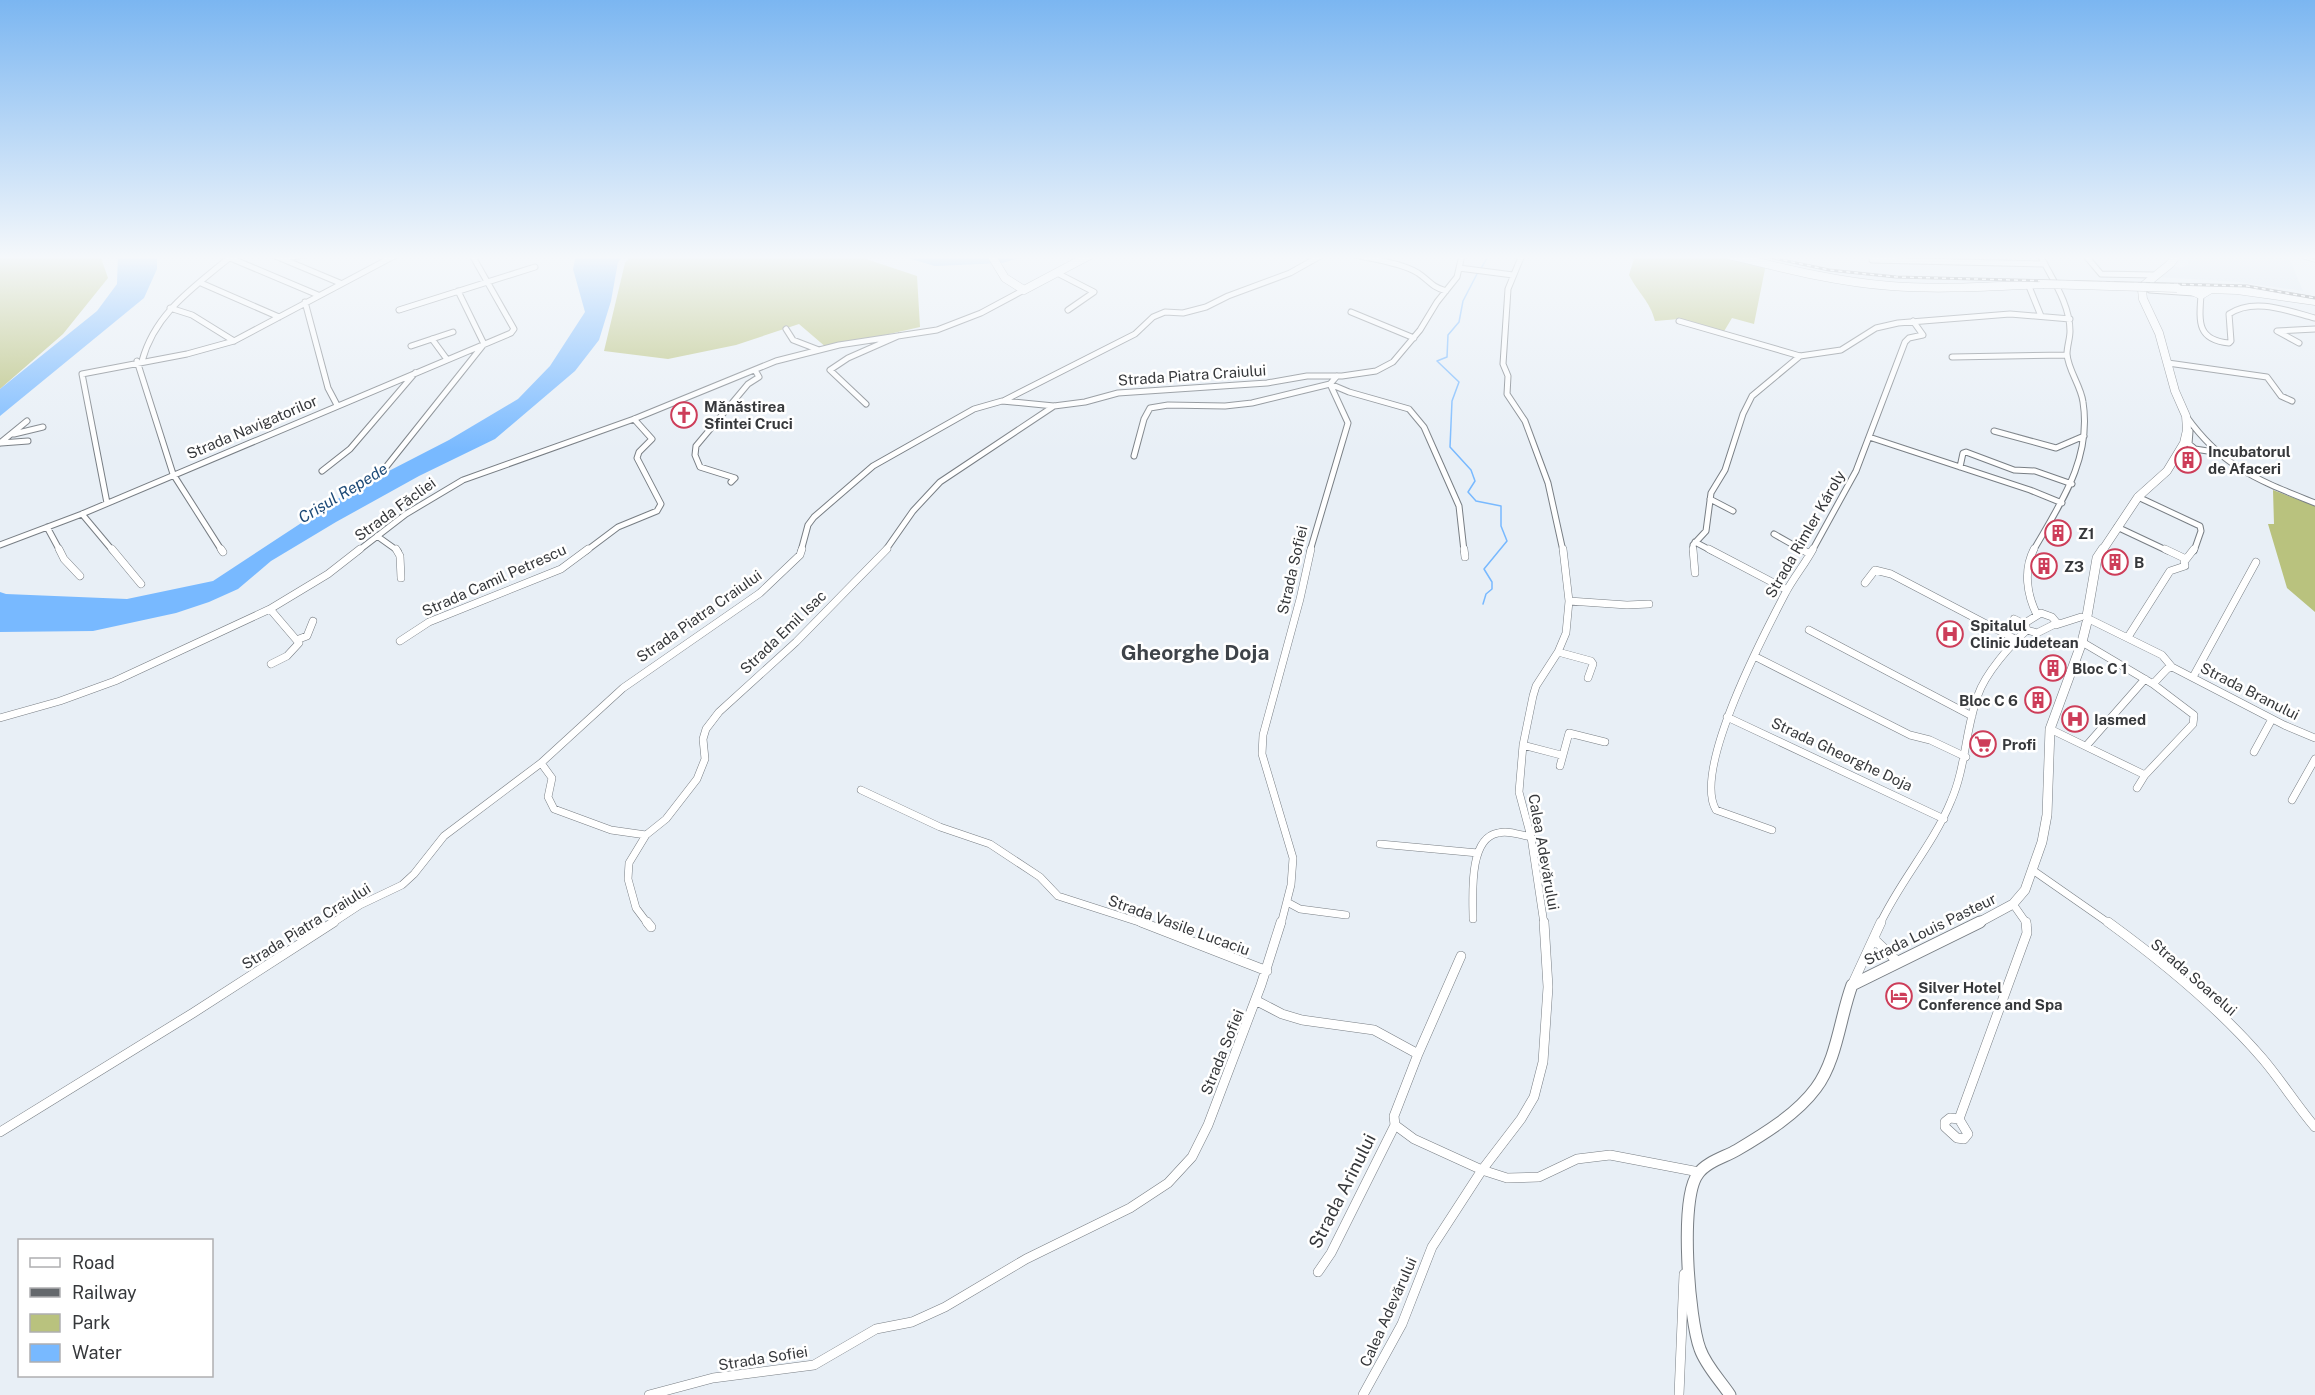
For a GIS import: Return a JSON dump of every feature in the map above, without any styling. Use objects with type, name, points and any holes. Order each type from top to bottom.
[{"type":"main road","name":"Strada Louis Pasteur","points":[[1852,985],[2013,904],[2025,890],[2034,871],[2047,815],[2050,729],[2082,642],[2097,558],[2138,497],[2167,471],[2188,431],[2186,416],[2175,391],[2159,333],[2153,320]]},
{"type":"main road","name":"Strada Louis Pasteur","points":[[2182,445],[2180,440],[2182,422],[2186,416]]},
{"type":"main road","points":[[1730,1395],[1708,1368],[1700,1353],[1688,1251],[1688,1210],[1691,1184],[1699,1172],[1741,1148],[1804,1100],[1816,1087],[1823,1076],[1842,1008],[1852,985]]},
{"type":"street","points":[[160,320],[147,339],[140,361],[173,474],[223,552]]},
{"type":"street","points":[[200,320],[234,341]]},
{"type":"street","points":[[107,503],[82,375],[140,361],[187,354],[234,341],[273,320]]},
{"type":"street","points":[[310,320],[328,388],[337,405]]},
{"type":"street","points":[[386,467],[484,344],[472,320]]},
{"type":"street","name":"Strada Navigatorilor","points":[[0,545],[82,514],[514,331],[508,320]]},
{"type":"street","name":"Strada Făcliei","points":[[0,718],[115,681],[270,609],[328,574],[427,500],[463,480],[634,418],[782,359],[900,334],[931,331],[965,320]]},
{"type":"street","points":[[1002,401],[1135,334],[1150,320]]},
{"type":"street","points":[[1370,320],[1414,339]]},
{"type":"street","name":"Strada Piatra Craiului","points":[[0,1132],[193,1013],[360,905],[402,885],[459,822],[541,763],[623,688],[658,661],[760,593],[800,555],[808,525],[814,517],[873,466],[974,409],[1002,401],[1054,406],[1085,402],[1118,393],[1267,383],[1322,375],[1334,380],[1366,374],[1393,362],[1414,339],[1427,320]]},
{"type":"street","name":"Calea Adevărului","points":[[1363,1395],[1402,1324],[1432,1247],[1482,1170],[1521,1119],[1534,1097],[1543,1062],[1548,987],[1545,932],[1531,837],[1519,792],[1523,745],[1536,686],[1558,652],[1566,633],[1569,601],[1566,563],[1548,483],[1525,420],[1508,394],[1509,384],[1502,353],[1505,320]]},
{"type":"street","points":[[1679,321],[1800,356],[1841,350],[1876,328],[1928,320]]},
{"type":"street","points":[[2055,621],[2039,612],[2030,601],[2027,571],[2032,553],[2072,484],[2084,436],[2083,399],[2067,355],[2070,320]]},
{"type":"street","points":[[2199,320],[2206,335],[2214,342],[2229,343],[2231,341],[2229,320]]},
{"type":"street","name":"Strada Rimler Károly","points":[[1772,830],[1716,810],[1713,805],[1712,771],[1727,717],[1787,590],[1810,554],[1856,471],[1906,340],[1923,335],[1913,321]]},
{"type":"street","points":[[786,329],[793,340],[819,350]]},
{"type":"street","points":[[2299,343],[2277,331],[2315,329]]},
{"type":"street","points":[[411,346],[453,332]]},
{"type":"street","name":"Strada Făcliei","points":[[866,404],[830,370],[838,363],[892,340],[900,334]]},
{"type":"street","points":[[432,339],[446,358]]},
{"type":"street","points":[[1952,357],[2067,355]]},
{"type":"street","points":[[1695,573],[1693,550],[1695,542],[1706,531],[1711,493],[1725,470],[1743,414],[1752,396],[1800,356]]},
{"type":"street","points":[[2168,363],[2267,377],[2281,396],[2292,401]]},
{"type":"street","points":[[731,482],[735,480],[734,476],[699,466],[694,460],[694,454],[696,446],[748,384],[759,377],[755,370]]},
{"type":"street","points":[[322,471],[350,449],[416,371]]},
{"type":"street","points":[[1134,456],[1140,444],[1142,430],[1150,408],[1172,405],[1253,404],[1287,398],[1334,380],[1349,392],[1409,409],[1416,415],[1424,427],[1459,506],[1465,557]]},
{"type":"street","name":"Strada Sofiei","points":[[649,1395],[676,1386],[751,1372],[804,1368],[823,1362],[836,1356],[860,1336],[878,1328],[916,1321],[1026,1260],[1135,1205],[1160,1189],[1182,1170],[1202,1139],[1229,1065],[1257,1001],[1268,971],[1294,874],[1293,858],[1262,754],[1263,735],[1300,599],[1312,539],[1348,423],[1334,380]]},
{"type":"street","name":"Strada Emil Isac","points":[[651,927],[636,908],[628,879],[629,863],[646,834],[666,819],[698,779],[705,759],[703,739],[706,729],[719,712],[796,642],[887,549],[913,511],[940,482],[1054,406]]},
{"type":"street","points":[[2186,416],[2214,452],[2238,470],[2257,481],[2315,502]]},
{"type":"street","name":"Strada Camil Petrescu","points":[[400,641],[429,622],[561,569],[618,527],[657,511],[661,504],[637,458],[639,452],[652,439],[634,418]]},
{"type":"street","points":[[0,443],[27,421]]},
{"type":"street","points":[[11,434],[43,427]]},
{"type":"street","points":[[1994,431],[2056,448],[2062,448],[2073,439],[2084,436]]},
{"type":"street","points":[[2197,433],[2188,431],[2189,444],[2192,447],[2214,452]]},
{"type":"street","points":[[1869,437],[2062,503]]},
{"type":"street","points":[[0,443],[28,441]]},
{"type":"street","points":[[1960,467],[1963,453],[1966,452],[2014,470],[2035,471],[2072,484]]},
{"type":"street","points":[[2128,638],[2170,571],[2182,568],[2186,559],[2193,552],[2201,531],[2200,526],[2138,497]]},
{"type":"street","points":[[1710,499],[1733,511]]},
{"type":"street","points":[[82,514],[141,584]]},
{"type":"street","points":[[47,527],[64,559],[80,576]]},
{"type":"street","points":[[2117,527],[2186,559]]},
{"type":"street","points":[[1774,534],[1810,554]]},
{"type":"street","points":[[377,536],[397,548],[402,557],[401,578]]},
{"type":"street","points":[[1695,542],[1787,590]]},
{"type":"street","points":[[2193,677],[2256,562]]},
{"type":"street","points":[[1865,583],[1875,570],[1891,574],[2015,639]]},
{"type":"street","points":[[1569,601],[1627,605],[1649,604]]},
{"type":"street","points":[[270,609],[299,639]]},
{"type":"street","points":[[1852,985],[1886,911],[1944,819],[1962,773],[1978,693],[2015,639],[2039,612]]},
{"type":"street","points":[[2014,619],[2037,633],[2055,621],[2086,619]]},
{"type":"street","name":"Strada Branului","points":[[2086,619],[2162,655],[2172,668],[2272,719],[2315,738]]},
{"type":"street","points":[[299,639],[307,636],[313,621]]},
{"type":"street","points":[[1809,630],[1972,716]]},
{"type":"street","points":[[271,664],[287,656],[299,643],[299,639]]},
{"type":"street","points":[[2082,642],[2153,684],[2189,709],[2195,719],[2193,724],[2145,775],[2137,788]]},
{"type":"street","points":[[1558,652],[1591,661],[1593,664],[1588,678]]},
{"type":"street","points":[[1756,657],[1910,735],[1930,740],[1966,757]]},
{"type":"street","points":[[2153,684],[2167,669],[2172,668]]},
{"type":"street","points":[[2087,745],[2145,679]]},
{"type":"street","name":"Strada Gheorghe Doja","points":[[1727,717],[1944,819]]},
{"type":"street","points":[[2254,752],[2272,719]]},
{"type":"street","points":[[2050,729],[2145,775]]},
{"type":"street","points":[[1560,766],[1561,755],[1569,732],[1605,742]]},
{"type":"street","points":[[1523,745],[1561,755]]},
{"type":"street","points":[[2292,800],[2315,759]]},
{"type":"street","points":[[541,763],[552,774],[554,780],[548,797],[554,809],[587,822],[630,833],[646,834]]},
{"type":"street","name":"Strada Vasile Lucaciu","points":[[861,790],[940,827],[990,844],[1040,877],[1058,896],[1126,916],[1233,960],[1268,971]]},
{"type":"street","points":[[1473,919],[1473,874],[1478,853],[1487,838],[1493,834],[1502,833],[1531,837]]},
{"type":"street","points":[[1380,844],[1478,853]]},
{"type":"street","name":"Strada Soarelui","points":[[2034,871],[2103,917],[2202,999],[2262,1058],[2315,1127]]},
{"type":"street","points":[[1287,902],[1300,909],[1346,915]]},
{"type":"street","points":[[1959,1119],[2027,933],[2027,923],[2013,904]]},
{"type":"street","points":[[1874,939],[1898,962]]},
{"type":"street","name":"Strada Arinului","points":[[1318,1272],[1336,1243],[1395,1125],[1394,1116],[1418,1054],[1461,956]]},
{"type":"street","points":[[1257,1001],[1282,1014],[1302,1020],[1374,1030],[1418,1054]]},
{"type":"street","name":"Strada Arinului","points":[[1395,1125],[1414,1139],[1482,1170],[1507,1178],[1539,1177],[1577,1159],[1610,1155],[1699,1172]]},
{"type":"street","points":[[1679,1395],[1684,1272],[1688,1251]]},
{"type":"green space","points":[[0,320],[74,320],[63,334],[0,389]]},
{"type":"green space","points":[[611,320],[920,320],[920,327],[827,348],[799,324],[736,345],[668,359],[604,351]]},
{"type":"green space","points":[[1682,320],[1731,320],[1723,333]]},
{"type":"green space","points":[[1740,320],[1755,320],[1754,324]]},
{"type":"green space","points":[[2273,490],[2315,506],[2315,612],[2287,588],[2268,524],[2274,524]]},
{"type":"water","points":[[86,320],[117,320],[0,416],[0,389]]},
{"type":"water","points":[[580,320],[605,320],[599,340],[575,371],[495,439],[419,476],[336,522],[271,561],[238,589],[176,613],[93,631],[0,632],[0,592],[127,599],[213,581],[350,491],[449,440],[518,399],[550,366]]},
{"type":"waterway","points":[[1459,320],[1448,335],[1447,357],[1437,361],[1459,382],[1452,401],[1450,447],[1471,470],[1475,481],[1468,492],[1476,501],[1501,506],[1501,526],[1507,541],[1484,569],[1492,582],[1492,589],[1486,594],[1483,604]]},
{"type":"place","name":"Mănăstirea Sfintei Cruci","points":[[684,415]]},
{"type":"place","name":"Incubatorul de Afaceri","points":[[2188,460]]},
{"type":"place","name":"Z1","points":[[2058,533]]},
{"type":"place","name":"B","points":[[2115,562]]},
{"type":"place","name":"Z3","points":[[2044,566]]},
{"type":"place","name":"Spitalul Clinic Judetean","points":[[1950,634]]},
{"type":"place","name":"Bloc C 1","points":[[2053,668]]},
{"type":"place","name":"Bloc C 6","points":[[2038,700]]},
{"type":"place","name":"Iasmed","points":[[2075,719]]},
{"type":"place","name":"Profi","points":[[1983,744]]},
{"type":"place","name":"Silver Hotel Conference and Spa","points":[[1899,996]]},
{"type":"district","name":"Gheorghe Doja","points":[[1195,652]]},
{"type":"water label","name":"Crișul Repede","points":[[343,493]]}]
